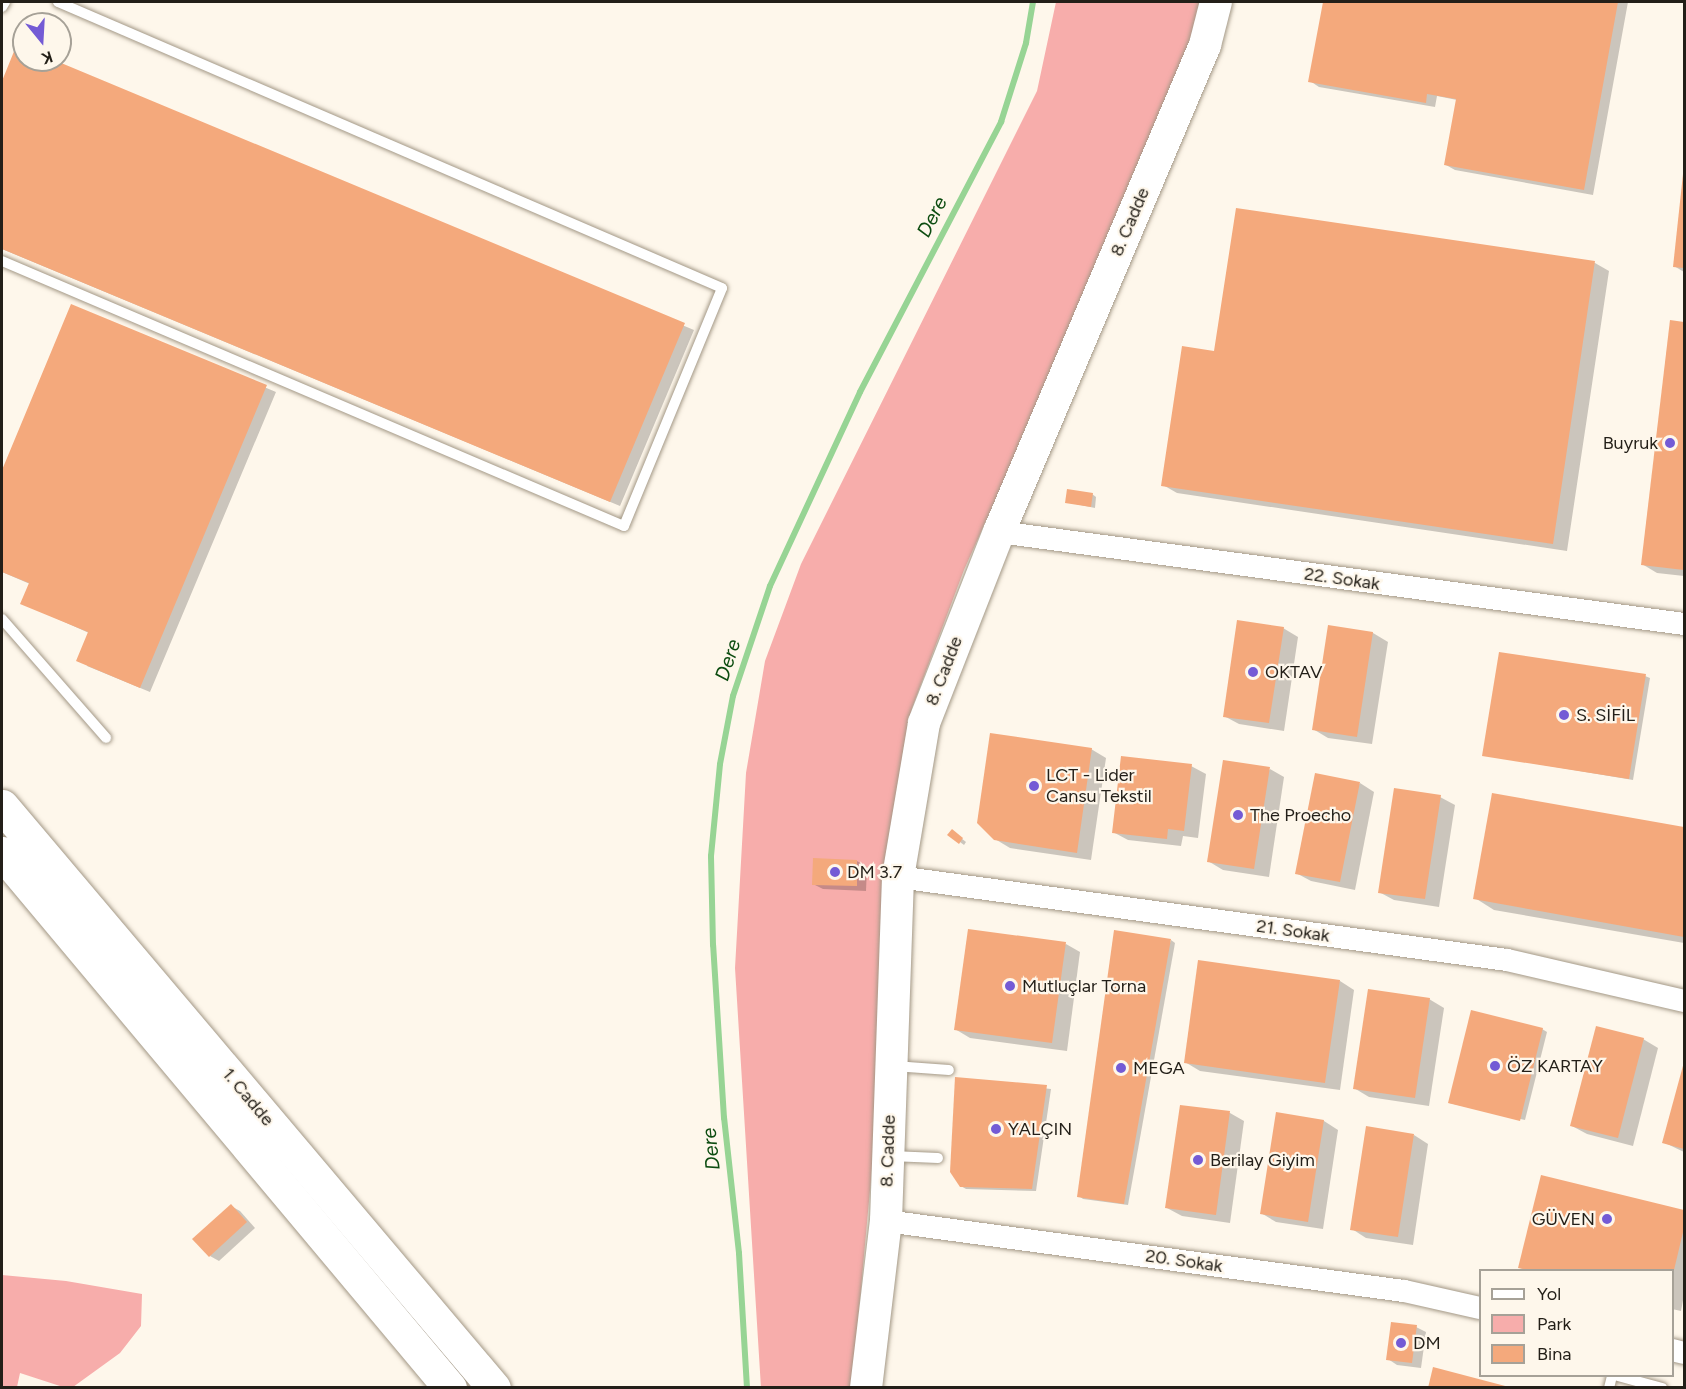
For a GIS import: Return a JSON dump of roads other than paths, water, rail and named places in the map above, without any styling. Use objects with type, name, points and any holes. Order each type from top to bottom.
[{"type":"main road","name":"1. Cadde","points":[[2,806],[494,1388]]},
{"type":"main road","name":"1. Cadde","points":[[2,853],[450,1388]]},
{"type":"street","name":"8. Cadde","points":[[866,1388],[886,1221],[898,877],[924,723],[999,532],[1205,45],[1216,2]]},
{"type":"street","name":"22. Sokak","points":[[999,532],[1684,624]]},
{"type":"street","name":"21. Sokak","points":[[898,877],[1507,960],[1684,1001]]},
{"type":"street","name":"20. Sokak","points":[[886,1221],[1404,1291],[1479,1308]]},
{"type":"lane","points":[[2,6],[5,2]]},
{"type":"lane","points":[[2,261],[624,526],[722,288],[58,2]]},
{"type":"lane","points":[[2,619],[106,738]]},
{"type":"lane","points":[[891,1066],[949,1070]]},
{"type":"lane","points":[[888,1156],[938,1158]]},
{"type":"lane","points":[[1622,1377],[1662,1388]]},
{"type":"waterway","name":"Dere","points":[[747,1388],[739,1253],[724,1118],[713,945],[711,856],[720,764],[733,696],[770,586],[860,392],[1001,122],[1026,43],[1033,2]]},
{"type":"place","name":"Buyruk","points":[[1670,443]]},
{"type":"place","name":"OKTAV","points":[[1253,672]]},
{"type":"place","name":"S. SİFİL","points":[[1564,715]]},
{"type":"place","name":"LCT - Lider Cansu Tekstil","points":[[1034,786]]},
{"type":"place","name":"The Proecho","points":[[1238,815]]},
{"type":"place","name":"DM 3.7","points":[[835,872]]},
{"type":"place","name":"Mutluçlar Torna","points":[[1010,986]]},
{"type":"place","name":"ÖZ KARTAY","points":[[1495,1066]]},
{"type":"place","name":"MEGA","points":[[1121,1068]]},
{"type":"place","name":"YALÇIN","points":[[996,1129]]},
{"type":"place","name":"Berilay Giyim","points":[[1198,1160]]},
{"type":"place","name":"GÜVEN","points":[[1607,1219]]},
{"type":"place","name":"DM","points":[[1401,1343]]}]
